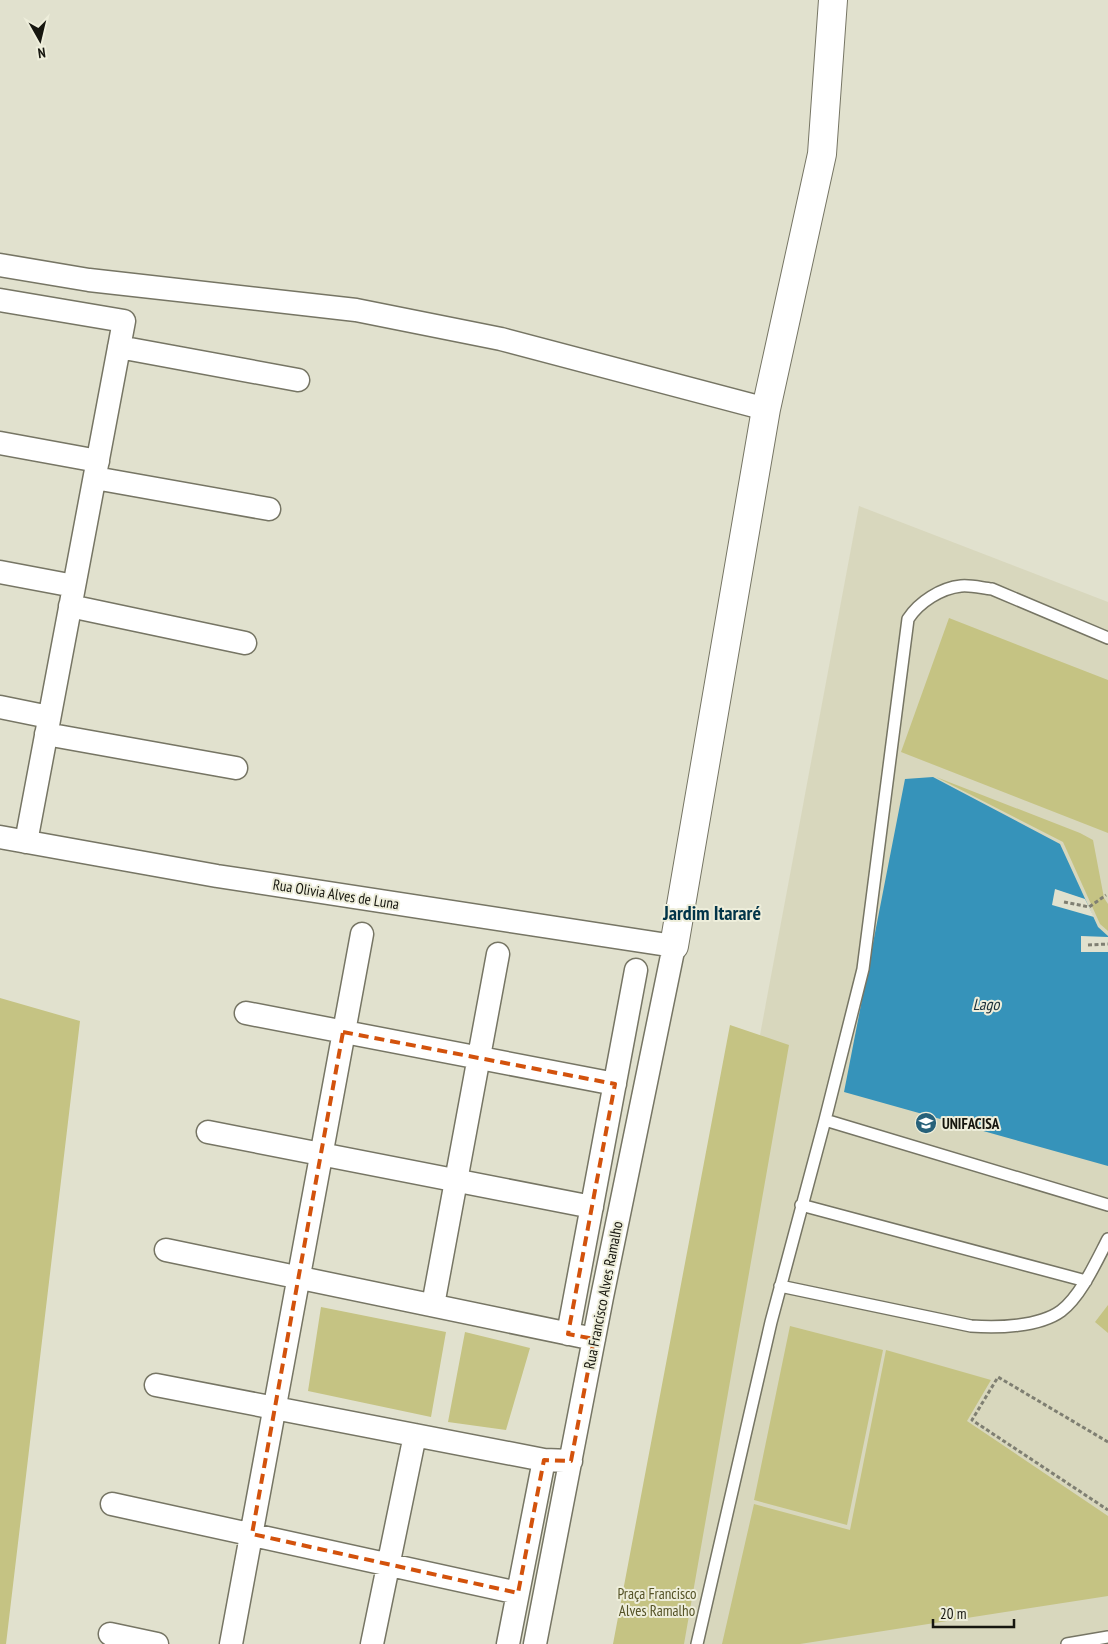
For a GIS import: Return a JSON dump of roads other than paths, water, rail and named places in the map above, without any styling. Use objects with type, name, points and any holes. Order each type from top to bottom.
[{"type":"street","points":[[674,946],[766,409],[822,154],[833,0]]},
{"type":"street","points":[[0,265],[89,280],[356,310],[501,338],[766,409]]},
{"type":"street","points":[[0,300],[124,321],[26,842]]},
{"type":"street","points":[[120,347],[298,380]]},
{"type":"street","points":[[0,443],[96,469],[269,509]]},
{"type":"street","points":[[0,572],[72,596],[246,643]]},
{"type":"street","points":[[0,707],[48,726],[236,768]]},
{"type":"street","name":"Rua Olivia Alves de Luna","points":[[0,837],[217,876],[674,946]]},
{"type":"street","points":[[232,1644],[362,934]]},
{"type":"street","name":"Rua Francisco Alves Ramalho","points":[[535,1644],[594,1339],[674,946]]},
{"type":"street","points":[[433,1305],[498,954]]},
{"type":"street","points":[[568,1334],[636,970]]},
{"type":"street","points":[[246,1013],[614,1084]]},
{"type":"street","points":[[208,1132],[592,1207]]},
{"type":"street","points":[[166,1250],[594,1339]]},
{"type":"street","points":[[156,1386],[544,1460],[571,1461]]},
{"type":"street","points":[[372,1644],[415,1435]]},
{"type":"street","points":[[508,1644],[544,1460]]},
{"type":"street","points":[[112,1504],[518,1593]]},
{"type":"street","points":[[110,1634],[158,1644]]},
{"type":"lane","points":[[697,1644],[780,1286],[825,1120],[863,968],[908,619],[920,605],[937,594],[950,588],[972,586],[992,589],[1108,638]]},
{"type":"lane","points":[[825,1120],[1108,1205]]},
{"type":"lane","points":[[801,1205],[1086,1281]]},
{"type":"lane","points":[[780,1286],[971,1326],[989,1327],[1027,1323],[1054,1314],[1068,1305],[1086,1281],[1108,1239]]},
{"type":"lane","points":[[1068,1644],[1108,1637]]},
{"type":"water","name":"Lago","points":[[933,777],[1060,844],[1098,927],[1108,936],[1108,1166],[844,1092],[905,779]]},
{"type":"place","name":"UNIFACISA","points":[[926,1123]]},
{"type":"district","name":"Jardim Itararé","points":[[712,913]]},
{"type":"park label","name":"Praça Francisco Alves Ramalho","points":[[657,1602]]}]
